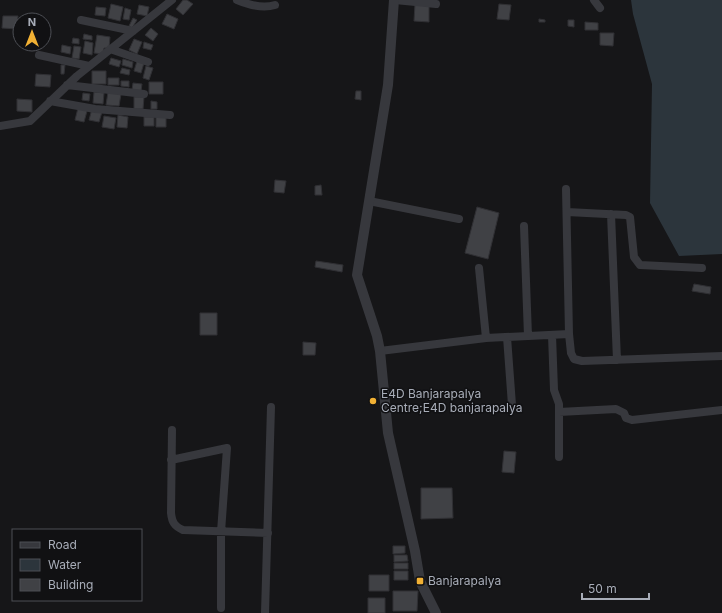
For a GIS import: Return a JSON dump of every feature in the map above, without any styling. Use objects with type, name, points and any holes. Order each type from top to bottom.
[{"type":"street","points":[[0,126],[30,121],[67,85],[172,0]]},
{"type":"street","points":[[237,0],[252,6],[267,7],[275,5]]},
{"type":"street","points":[[436,4],[395,0],[388,85],[357,275],[377,336],[380,350],[388,433],[415,551],[420,581],[436,613]]},
{"type":"street","points":[[594,0],[600,8]]},
{"type":"street","points":[[81,20],[134,30]]},
{"type":"street","points":[[110,49],[148,62]]},
{"type":"street","points":[[39,55],[90,66]]},
{"type":"street","points":[[67,85],[144,94]]},
{"type":"street","points":[[50,101],[95,109],[170,114]]},
{"type":"street","points":[[566,189],[570,334],[571,353],[574,359],[582,361],[722,356]]},
{"type":"street","points":[[369,201],[459,219]]},
{"type":"street","points":[[567,212],[630,216],[634,257],[636,262],[640,265],[702,268]]},
{"type":"street","points":[[611,214],[617,360]]},
{"type":"street","points":[[524,226],[528,336]]},
{"type":"street","points":[[479,268],[486,338]]},
{"type":"street","points":[[380,350],[486,338],[570,334]]},
{"type":"street","points":[[552,335],[554,390],[559,402],[559,457]]},
{"type":"street","points":[[507,337],[512,405]]},
{"type":"street","points":[[265,613],[271,407]]},
{"type":"street","points":[[559,412],[616,409],[624,413],[626,418],[632,420],[722,410]]},
{"type":"street","points":[[172,430],[171,513],[172,521],[176,527],[183,530],[268,533]]},
{"type":"street","points":[[171,460],[227,448],[221,532],[221,608]]},
{"type":"water","points":[[631,0],[722,0],[722,254],[679,256],[650,203],[652,84],[633,14]]},
{"type":"building","points":[[183,0],[187,0],[193,4],[183,15],[176,9]]},
{"type":"building","points":[[111,4],[123,7],[120,21],[108,18]]},
{"type":"building","points":[[415,4],[429,5],[429,22],[414,21]]},
{"type":"building","points":[[499,4],[511,5],[509,20],[497,19]]},
{"type":"building","points":[[139,5],[149,7],[147,16],[137,14]]},
{"type":"building","points":[[96,7],[106,8],[105,16],[95,15]]},
{"type":"building","points":[[125,8],[131,10],[129,20],[123,19]]},
{"type":"building","points":[[167,14],[178,19],[174,29],[162,24]]},
{"type":"building","points":[[3,16],[12,16],[12,29],[2,28]]},
{"type":"building","points":[[133,18],[137,20],[132,28],[129,26]]},
{"type":"building","points":[[539,19],[545,20],[545,22],[539,22]]},
{"type":"building","points":[[568,20],[574,20],[574,27],[568,26]]},
{"type":"building","points":[[585,22],[598,23],[598,30],[585,30]]},
{"type":"building","points":[[151,28],[158,34],[153,41],[145,35]]},
{"type":"building","points":[[600,33],[614,33],[613,46],[600,45]]},
{"type":"building","points":[[84,34],[92,36],[92,40],[83,39]]},
{"type":"building","points":[[97,35],[110,37],[109,48],[104,48],[103,54],[94,53]]},
{"type":"building","points":[[73,38],[79,39],[79,44],[72,43]]},
{"type":"building","points":[[134,39],[142,42],[137,54],[129,50]]},
{"type":"building","points":[[85,41],[93,43],[92,55],[83,53]]},
{"type":"building","points":[[144,42],[153,45],[151,50],[143,48]]},
{"type":"building","points":[[62,45],[71,47],[70,54],[61,52]]},
{"type":"building","points":[[74,46],[81,47],[79,59],[72,58]]},
{"type":"building","points":[[111,58],[121,61],[119,67],[109,64]]},
{"type":"building","points":[[123,59],[133,62],[132,68],[122,65]]},
{"type":"building","points":[[137,61],[144,63],[141,73],[134,71]]},
{"type":"building","points":[[61,65],[65,65],[64,74],[61,74]]},
{"type":"building","points":[[146,66],[153,68],[149,80],[143,78]]},
{"type":"building","points":[[122,68],[130,70],[129,75],[120,73]]},
{"type":"building","points":[[92,71],[106,71],[106,84],[92,84]]},
{"type":"building","points":[[36,74],[51,75],[50,87],[35,86]]},
{"type":"building","points":[[108,78],[119,78],[119,85],[108,85]]},
{"type":"building","points":[[121,81],[129,81],[129,87],[121,86]]},
{"type":"building","points":[[149,82],[163,82],[163,94],[149,94]]},
{"type":"building","points":[[133,83],[142,84],[141,91],[132,90]]},
{"type":"building","points":[[356,91],[361,91],[361,100],[355,99]]},
{"type":"building","points":[[94,92],[104,93],[103,104],[93,103]]},
{"type":"building","points":[[108,92],[121,94],[119,106],[106,105]]},
{"type":"building","points":[[83,93],[90,94],[89,101],[82,100]]},
{"type":"building","points":[[134,97],[144,97],[143,109],[134,109]]},
{"type":"building","points":[[17,99],[32,100],[32,112],[17,111]]},
{"type":"building","points":[[151,101],[157,102],[157,109],[151,109]]},
{"type":"building","points":[[78,108],[87,111],[84,122],[75,120]]},
{"type":"building","points":[[92,109],[102,112],[99,122],[89,120]]},
{"type":"building","points":[[118,115],[128,117],[127,128],[117,127]]},
{"type":"building","points":[[104,116],[116,118],[114,129],[102,127]]},
{"type":"building","points":[[144,117],[154,117],[154,126],[144,126]]},
{"type":"building","points":[[156,117],[166,117],[166,127],[156,127]]},
{"type":"building","points":[[275,180],[286,181],[284,193],[274,192]]},
{"type":"building","points":[[321,185],[322,195],[315,195],[315,186]]},
{"type":"building","points":[[477,207],[499,213],[488,259],[465,253]]},
{"type":"building","points":[[316,261],[343,265],[342,272],[315,267]]},
{"type":"building","points":[[694,284],[711,287],[710,294],[692,291]]},
{"type":"building","points":[[200,313],[217,313],[217,335],[200,335]]},
{"type":"building","points":[[303,342],[316,343],[315,355],[303,355]]},
{"type":"building","points":[[504,451],[516,452],[514,473],[502,472]]},
{"type":"building","points":[[421,488],[452,488],[453,518],[421,519]]},
{"type":"building","points":[[393,546],[405,546],[405,553],[393,554]]},
{"type":"building","points":[[394,555],[407,555],[408,561],[394,562]]},
{"type":"building","points":[[394,563],[408,563],[408,569],[394,569]]},
{"type":"building","points":[[394,571],[408,571],[408,580],[394,580]]},
{"type":"building","points":[[369,575],[389,575],[389,591],[369,591]]},
{"type":"building","points":[[393,591],[418,591],[417,611],[393,611]]},
{"type":"building","points":[[368,598],[385,598],[385,613],[368,613]]},
{"type":"place","name":"E4D Banjarapalya Centre;E4D banjarapalya","points":[[373,401]]},
{"type":"place","name":"Banjarapalya","points":[[420,581]]}]
